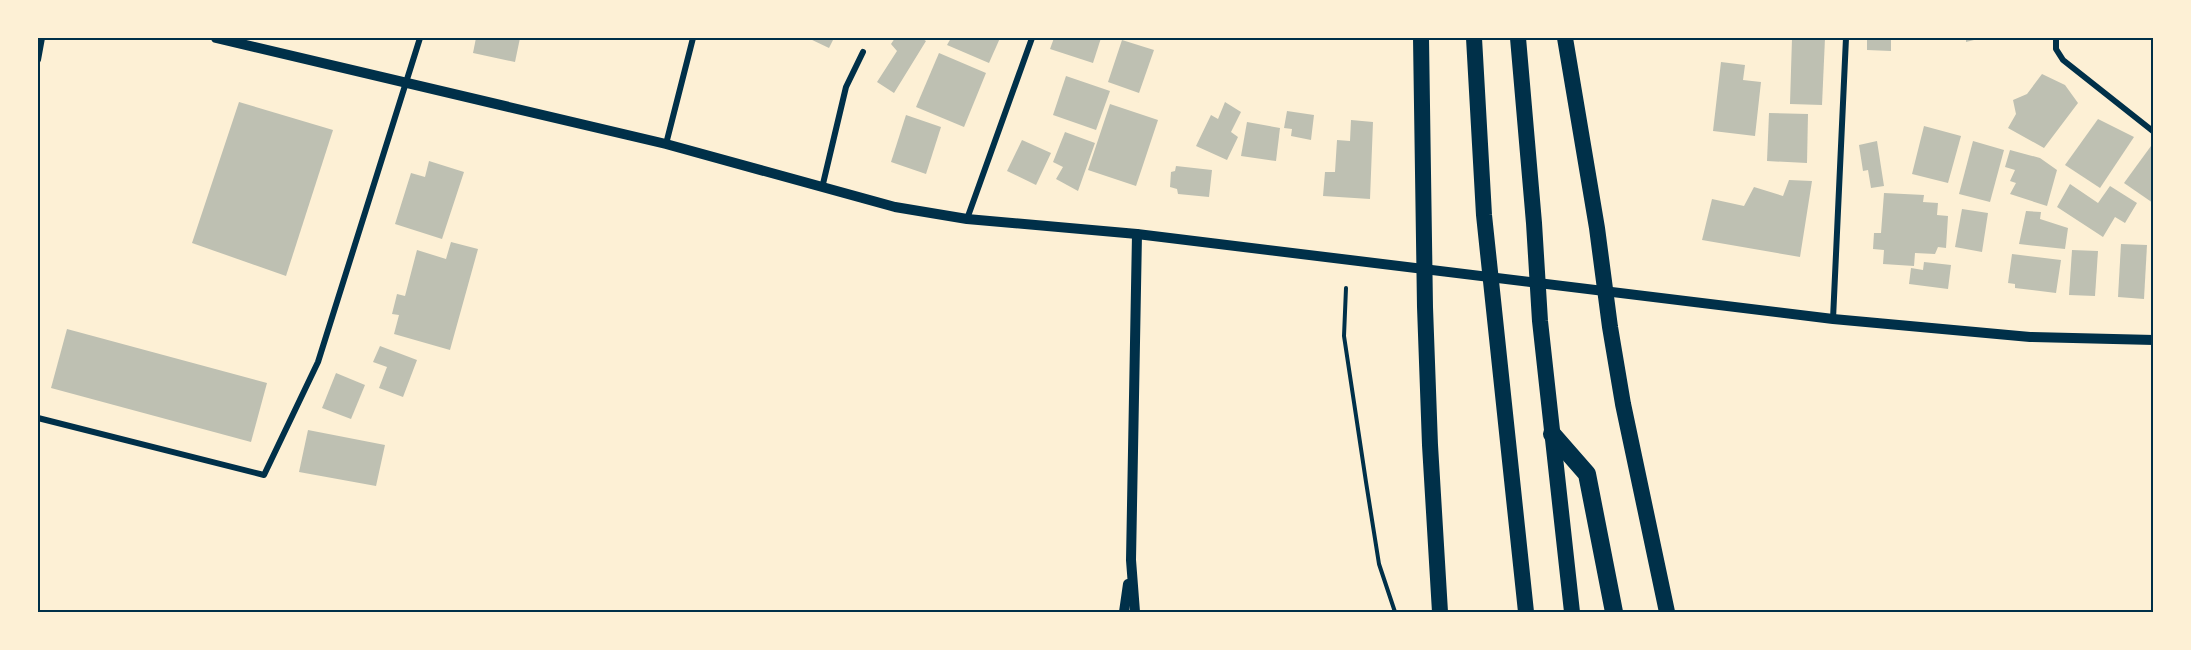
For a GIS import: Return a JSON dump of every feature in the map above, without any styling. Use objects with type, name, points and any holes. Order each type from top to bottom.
[{"type":"highway","points":[[1421,38],[1425,307],[1440,612]]},
{"type":"highway","points":[[1473,38],[1484,215],[1526,612]]},
{"type":"highway","points":[[1518,38],[1540,321],[1572,612]]},
{"type":"highway","points":[[1565,38],[1597,228],[1623,404],[1667,612]]},
{"type":"highway","points":[[1552,434],[1587,474],[1614,612]]},
{"type":"street","points":[[38,60],[42,38]]},
{"type":"street","points":[[216,38],[666,144],[895,207],[967,219],[1137,234],[1833,319],[2030,337],[2154,340]]},
{"type":"street","points":[[38,418],[264,475],[318,362],[420,38]]},
{"type":"street","points":[[666,144],[693,38]]},
{"type":"street","points":[[967,219],[1032,38]]},
{"type":"street","points":[[1833,319],[1846,38]]},
{"type":"street","points":[[2056,38],[2056,49],[2063,60],[2154,132]]},
{"type":"street","points":[[822,188],[846,87],[863,52]]},
{"type":"street","points":[[1135,612],[1131,560],[1137,234]]},
{"type":"street","points":[[1124,612],[1131,560]]},
{"type":"path","points":[[1346,288],[1344,336],[1364,470],[1379,564],[1395,612]]},
{"type":"building","points":[[476,38],[520,38],[515,62],[473,53]]},
{"type":"building","points":[[808,38],[834,38],[829,48]]},
{"type":"building","points":[[895,38],[921,38],[926,41],[894,93],[877,82],[897,51],[891,44]]},
{"type":"building","points":[[951,38],[1000,38],[989,63],[947,45]]},
{"type":"building","points":[[1054,38],[1101,38],[1093,63],[1050,49]]},
{"type":"building","points":[[1792,38],[1825,38],[1822,105],[1790,104]]},
{"type":"building","points":[[1867,38],[1891,38],[1891,51],[1867,50]]},
{"type":"building","points":[[1966,38],[1982,38],[1966,42]]},
{"type":"building","points":[[1122,40],[1154,50],[1139,93],[1108,82]]},
{"type":"building","points":[[939,53],[986,73],[964,127],[916,107]]},
{"type":"building","points":[[1721,62],[1745,65],[1743,80],[1761,82],[1755,136],[1713,131]]},
{"type":"building","points":[[2042,74],[2065,85],[2078,103],[2044,148],[2008,128],[2016,114],[2013,100],[2027,94]]},
{"type":"building","points":[[1066,76],[1110,91],[1096,130],[1053,115]]},
{"type":"building","points":[[239,102],[333,130],[286,276],[192,243]]},
{"type":"building","points":[[1225,102],[1241,112],[1231,132],[1238,137],[1227,160],[1196,146],[1211,115],[1218,119]]},
{"type":"building","points":[[1110,104],[1158,120],[1136,186],[1088,170]]},
{"type":"building","points":[[1287,111],[1314,115],[1311,140],[1291,136],[1292,129],[1284,128]]},
{"type":"building","points":[[1769,113],[1808,114],[1807,163],[1767,161]]},
{"type":"building","points":[[906,115],[941,127],[926,174],[891,162]]},
{"type":"building","points":[[2098,119],[2134,137],[2100,188],[2065,165]]},
{"type":"building","points":[[1351,120],[1373,122],[1370,199],[1323,196],[1325,172],[1335,172],[1337,140],[1350,141]]},
{"type":"building","points":[[1247,122],[1280,128],[1276,161],[1241,156]]},
{"type":"building","points":[[1924,126],[1961,136],[1948,183],[1912,174]]},
{"type":"building","points":[[1065,132],[1095,143],[1078,191],[1056,179],[1063,167],[1053,162]]},
{"type":"building","points":[[1022,140],[1051,153],[1036,185],[1007,171]]},
{"type":"building","points":[[1877,141],[1884,186],[1871,188],[1868,170],[1863,171],[1859,145]]},
{"type":"building","points":[[1973,141],[2004,150],[1990,202],[1959,194]]},
{"type":"building","points":[[2151,146],[2154,148],[2153,203],[2124,183]]},
{"type":"building","points":[[2010,150],[2040,158],[2057,170],[2047,206],[2010,194],[2016,183],[2010,181],[2015,170],[2005,167]]},
{"type":"building","points":[[429,161],[464,172],[442,239],[395,224],[411,173],[425,177]]},
{"type":"building","points":[[1176,166],[1212,170],[1209,197],[1178,194],[1177,189],[1170,187],[1171,172],[1175,171]]},
{"type":"building","points":[[1789,180],[1812,181],[1800,257],[1702,240],[1712,199],[1744,206],[1754,187],[1783,196]]},
{"type":"building","points":[[2070,184],[2098,203],[2110,186],[2137,203],[2125,223],[2115,217],[2103,237],[2057,207]]},
{"type":"building","points":[[1884,193],[1924,195],[1923,202],[1938,203],[1937,215],[1948,216],[1946,248],[1938,247],[1935,254],[1915,253],[1914,266],[1883,264],[1884,250],[1873,249],[1874,233],[1881,233]]},
{"type":"building","points":[[1962,209],[1988,213],[1982,252],[1955,247]]},
{"type":"building","points":[[2026,211],[2041,212],[2040,219],[2068,228],[2065,249],[2019,244]]},
{"type":"building","points":[[451,242],[478,249],[450,350],[394,334],[399,315],[392,314],[397,294],[405,296],[417,250],[446,259]]},
{"type":"building","points":[[2121,244],[2147,245],[2144,299],[2118,297]]},
{"type":"building","points":[[2072,250],[2098,251],[2095,296],[2069,295]]},
{"type":"building","points":[[2012,254],[2061,260],[2056,293],[2015,288],[2015,284],[2008,283]]},
{"type":"building","points":[[1924,262],[1951,265],[1948,289],[1909,284],[1911,268],[1923,270]]},
{"type":"building","points":[[67,329],[267,383],[251,442],[51,388]]},
{"type":"building","points":[[380,346],[417,360],[403,397],[379,388],[387,367],[373,362]]},
{"type":"building","points":[[336,373],[365,385],[351,419],[322,408]]},
{"type":"building","points":[[308,430],[385,445],[376,486],[299,472]]}]
